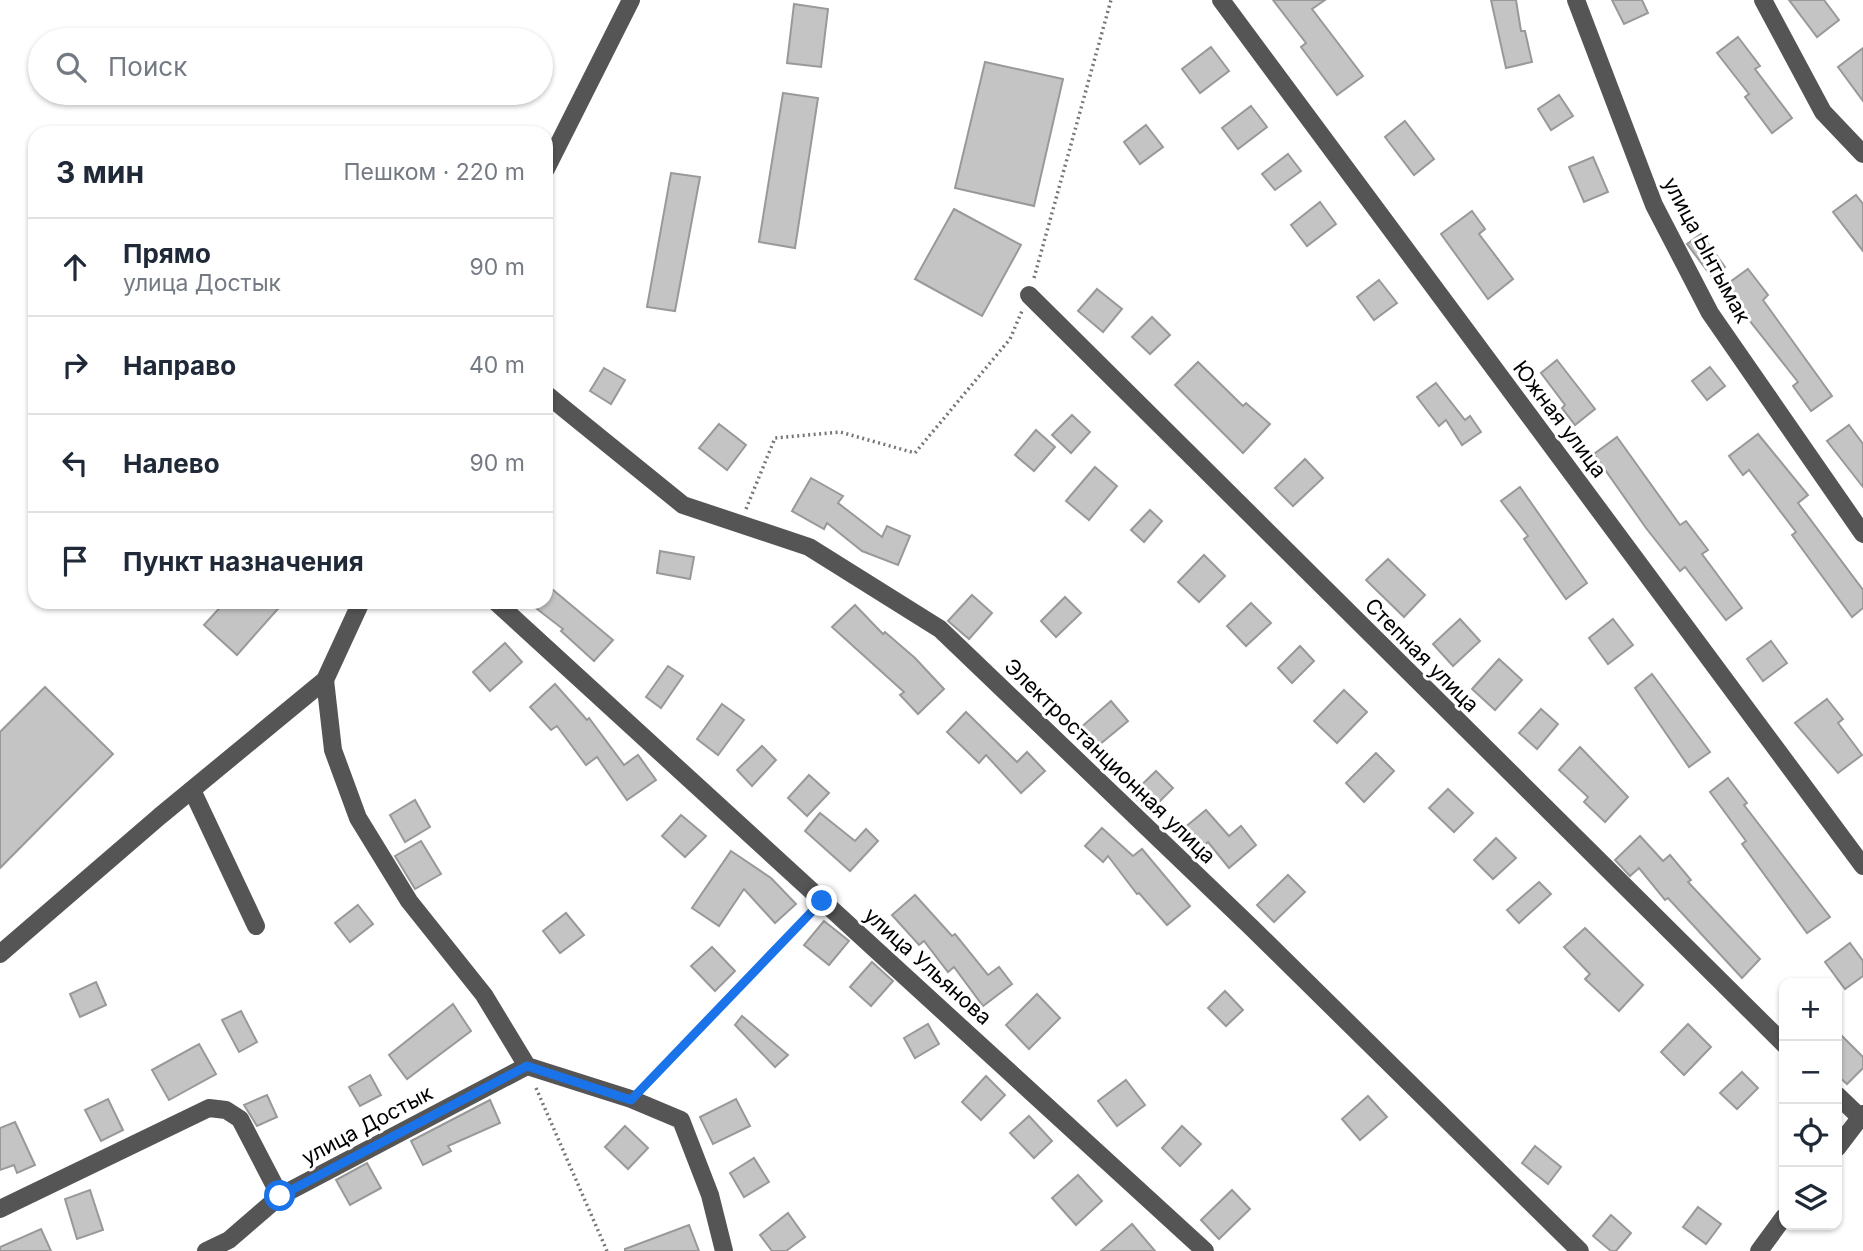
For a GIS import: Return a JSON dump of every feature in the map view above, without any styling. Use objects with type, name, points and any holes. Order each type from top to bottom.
[{"type":"street","points":[[553,155],[631,0]]},
{"type":"street","name":"Южная улица","points":[[1221,0],[1863,866]]},
{"type":"street","name":"улица Ынтымак","points":[[1576,0],[1654,205],[1710,313],[1863,534]]},
{"type":"street","points":[[1763,0],[1822,112],[1863,154]]},
{"type":"street","name":"Степная улица","points":[[1029,295],[1781,1041]]},
{"type":"street","name":"Электростанционная улица","points":[[553,400],[683,505],[809,547],[940,629],[1251,927],[1580,1251]]},
{"type":"street","points":[[0,954],[324,680],[358,609]]},
{"type":"street","name":"улица Ульянова","points":[[504,609],[1205,1251]]},
{"type":"street","points":[[324,680],[333,750],[358,818],[409,901],[484,995],[527,1066],[631,1100],[681,1120],[710,1195],[724,1251]]},
{"type":"street","points":[[192,790],[256,926]]},
{"type":"street","name":"улица Достык","points":[[206,1251],[229,1240],[280,1196],[527,1066]]},
{"type":"street","points":[[1842,1099],[1862,1117],[1842,1142]]},
{"type":"street","points":[[0,1209],[209,1108],[226,1110],[240,1119],[280,1196]]},
{"type":"street","points":[[1759,1251],[1779,1224]]},
{"type":"path","points":[[740,524],[775,438],[840,432],[915,453],[1010,339],[1029,295],[1111,0]]},
{"type":"path","points":[[631,1100],[822,901]]},
{"type":"path","points":[[527,1066],[607,1251]]},
{"type":"building","points":[[1273,0],[1325,0],[1312,9],[1363,76],[1337,95],[1301,47],[1306,43]]},
{"type":"building","points":[[1491,0],[1516,0],[1521,31],[1525,31],[1532,62],[1506,68]]},
{"type":"building","points":[[1612,0],[1642,0],[1648,13],[1624,24]]},
{"type":"building","points":[[1789,0],[1824,0],[1839,20],[1817,37]]},
{"type":"building","points":[[794,4],[828,9],[821,67],[787,63]]},
{"type":"building","points":[[1738,37],[1760,66],[1755,69],[1792,118],[1772,133],[1745,97],[1749,94],[1717,53]]},
{"type":"building","points":[[1211,47],[1229,71],[1200,93],[1182,69]]},
{"type":"building","points":[[1863,48],[1863,101],[1838,67]]},
{"type":"building","points":[[985,62],[1063,79],[1034,206],[955,188]]},
{"type":"building","points":[[783,93],[818,98],[795,248],[759,242]]},
{"type":"building","points":[[1559,95],[1573,116],[1551,130],[1538,109]]},
{"type":"building","points":[[1251,106],[1267,127],[1238,149],[1222,128]]},
{"type":"building","points":[[1405,121],[1434,159],[1414,175],[1385,137]]},
{"type":"building","points":[[1146,125],[1163,147],[1140,164],[1124,142]]},
{"type":"building","points":[[1288,154],[1301,171],[1275,190],[1262,174]]},
{"type":"building","points":[[1593,157],[1608,192],[1584,202],[1569,167]]},
{"type":"building","points":[[671,173],[700,177],[675,311],[647,307]]},
{"type":"building","points":[[1856,195],[1863,204],[1863,251],[1833,212]]},
{"type":"building","points":[[1320,202],[1336,224],[1307,246],[1291,225]]},
{"type":"building","points":[[954,209],[1021,245],[982,316],[915,279]]},
{"type":"building","points":[[1472,211],[1485,229],[1479,234],[1513,279],[1488,299],[1441,234]]},
{"type":"building","points":[[1701,234],[1725,267],[1712,277],[1687,244]]},
{"type":"building","points":[[1748,269],[1768,295],[1763,300],[1832,396],[1811,411],[1793,386],[1798,382],[1723,287]]},
{"type":"building","points":[[1379,280],[1397,303],[1374,320],[1357,297]]},
{"type":"building","points":[[1097,289],[1122,309],[1103,332],[1078,311]]},
{"type":"building","points":[[1152,317],[1170,335],[1150,354],[1132,337]]},
{"type":"building","points":[[1557,360],[1595,409],[1575,425],[1562,408],[1565,405],[1541,373]]},
{"type":"building","points":[[1198,362],[1243,406],[1246,403],[1270,424],[1243,453],[1175,385]]},
{"type":"building","points":[[1710,367],[1725,386],[1707,400],[1692,381]]},
{"type":"building","points":[[604,368],[625,380],[611,404],[590,391]]},
{"type":"building","points":[[1436,383],[1465,420],[1470,416],[1481,432],[1462,445],[1446,420],[1439,426],[1417,397]]},
{"type":"building","points":[[1072,415],[1090,432],[1071,453],[1052,435]]},
{"type":"building","points":[[719,424],[746,445],[727,470],[699,448]]},
{"type":"building","points":[[1849,425],[1863,444],[1863,487],[1827,441]]},
{"type":"building","points":[[1036,430],[1055,447],[1034,471],[1015,455]]},
{"type":"building","points":[[1758,434],[1808,495],[1798,503],[1863,590],[1863,608],[1852,617],[1792,535],[1796,532],[1749,470],[1743,475],[1729,456]]},
{"type":"building","points":[[1617,437],[1680,525],[1686,521],[1708,550],[1702,554],[1742,608],[1726,620],[1685,567],[1680,571],[1594,454]]},
{"type":"building","points":[[1305,459],[1323,478],[1293,506],[1275,488]]},
{"type":"building","points":[[1095,467],[1117,486],[1089,520],[1066,501]]},
{"type":"building","points":[[811,478],[843,496],[838,503],[882,537],[887,526],[910,536],[898,565],[862,551],[827,523],[824,529],[792,511]]},
{"type":"building","points":[[1520,487],[1587,583],[1566,599],[1524,539],[1528,536],[1501,501]]},
{"type":"building","points":[[1150,510],[1162,521],[1144,542],[1131,530]]},
{"type":"building","points":[[660,551],[694,557],[690,579],[657,573]]},
{"type":"building","points":[[1204,555],[1225,576],[1199,602],[1178,582]]},
{"type":"building","points":[[1388,559],[1425,595],[1404,617],[1366,580]]},
{"type":"building","points":[[553,590],[613,640],[594,661],[561,631],[563,629],[537,609],[553,609]]},
{"type":"building","points":[[972,595],[992,613],[969,639],[948,621]]},
{"type":"building","points":[[1065,597],[1081,613],[1056,637],[1041,621]]},
{"type":"building","points":[[1251,603],[1271,623],[1246,646],[1227,626]]},
{"type":"building","points":[[855,605],[883,634],[885,632],[915,658],[944,689],[918,714],[900,695],[904,692],[832,627]]},
{"type":"building","points":[[219,609],[278,609],[237,655],[204,625]]},
{"type":"building","points":[[1460,619],[1480,641],[1453,666],[1433,644]]},
{"type":"building","points":[[1613,619],[1633,645],[1608,664],[1589,638]]},
{"type":"building","points":[[1771,641],[1787,663],[1763,681],[1747,659]]},
{"type":"building","points":[[505,643],[522,662],[490,691],[473,672]]},
{"type":"building","points":[[1300,646],[1314,661],[1292,683],[1278,668]]},
{"type":"building","points":[[1499,659],[1522,680],[1495,710],[1472,689]]},
{"type":"building","points":[[668,666],[683,676],[661,708],[646,697]]},
{"type":"building","points":[[1652,674],[1710,752],[1689,767],[1635,688]]},
{"type":"building","points":[[555,684],[587,720],[589,718],[624,765],[638,755],[656,780],[627,800],[597,757],[586,765],[557,726],[551,730],[530,707]]},
{"type":"building","points":[[45,687],[113,754],[0,868],[0,732]]},
{"type":"building","points":[[1344,690],[1367,712],[1337,743],[1314,721]]},
{"type":"building","points":[[1827,699],[1843,719],[1838,723],[1862,755],[1838,773],[1795,723]]},
{"type":"building","points":[[1111,701],[1128,721],[1094,749],[1078,730]]},
{"type":"building","points":[[722,704],[744,720],[718,755],[697,739]]},
{"type":"building","points":[[1541,709],[1558,724],[1537,749],[1519,733]]},
{"type":"building","points":[[966,712],[1017,762],[1027,752],[1045,771],[1021,793],[986,755],[979,763],[947,732]]},
{"type":"building","points":[[762,746],[776,760],[752,786],[737,770]]},
{"type":"building","points":[[1580,747],[1628,797],[1605,822],[1584,802],[1588,797],[1559,770]]},
{"type":"building","points":[[1376,753],[1394,771],[1364,802],[1346,783]]},
{"type":"building","points":[[1156,771],[1173,788],[1149,812],[1132,794]]},
{"type":"building","points":[[809,775],[829,793],[807,816],[788,798]]},
{"type":"building","points":[[1728,778],[1747,803],[1744,805],[1830,917],[1807,933],[1742,844],[1746,841],[1710,792]]},
{"type":"building","points":[[1448,789],[1473,813],[1454,832],[1429,808]]},
{"type":"building","points":[[415,800],[430,827],[405,842],[390,815]]},
{"type":"building","points":[[1206,810],[1229,836],[1241,826],[1256,845],[1229,868],[1208,842],[1202,848],[1184,828]]},
{"type":"building","points":[[820,813],[855,841],[866,829],[878,841],[850,871],[805,831]]},
{"type":"building","points":[[681,815],[706,836],[685,857],[662,836]]},
{"type":"building","points":[[1102,828],[1133,856],[1142,849],[1190,906],[1167,925],[1139,893],[1137,894],[1108,856],[1103,862],[1085,846]]},
{"type":"building","points":[[1640,836],[1663,861],[1670,855],[1691,880],[1688,882],[1760,959],[1742,978],[1668,898],[1665,900],[1639,868],[1630,876],[1615,860]]},
{"type":"building","points":[[1496,838],[1516,858],[1493,879],[1474,860]]},
{"type":"building","points":[[421,841],[441,874],[415,889],[395,856]]},
{"type":"building","points":[[731,851],[771,878],[796,904],[775,923],[744,889],[719,926],[692,908]]},
{"type":"building","points":[[1288,875],[1305,892],[1274,922],[1257,905]]},
{"type":"building","points":[[1539,882],[1551,894],[1519,923],[1507,910]]},
{"type":"building","points":[[915,895],[952,936],[955,934],[988,975],[999,967],[1012,984],[983,1006],[954,967],[948,972],[924,941],[919,945],[892,915]]},
{"type":"building","points":[[358,905],[373,924],[350,942],[335,923]]},
{"type":"building","points":[[566,913],[584,935],[560,953],[543,931]]},
{"type":"building","points":[[824,921],[849,941],[829,965],[804,945]]},
{"type":"building","points":[[1585,928],[1643,985],[1619,1011],[1585,979],[1590,974],[1564,947]]},
{"type":"building","points":[[1850,943],[1863,961],[1863,976],[1845,989],[1842,978],[1837,978],[1825,962]]},
{"type":"building","points":[[712,947],[735,971],[715,991],[691,966]]},
{"type":"building","points":[[872,962],[893,981],[871,1006],[850,987]]},
{"type":"building","points":[[96,982],[106,1005],[80,1017],[70,994]]},
{"type":"building","points":[[1225,991],[1243,1010],[1226,1026],[1208,1008]]},
{"type":"building","points":[[1037,994],[1060,1018],[1029,1049],[1006,1025]]},
{"type":"building","points":[[453,1004],[471,1031],[407,1079],[389,1055]]},
{"type":"building","points":[[241,1011],[257,1042],[239,1052],[222,1020]]},
{"type":"building","points":[[742,1016],[788,1055],[775,1067],[735,1025]]},
{"type":"building","points":[[928,1024],[939,1044],[915,1058],[904,1038]]},
{"type":"building","points":[[1688,1024],[1711,1047],[1684,1075],[1661,1052]]},
{"type":"building","points":[[1842,1036],[1863,1057],[1863,1068],[1847,1084],[1842,1080]]},
{"type":"building","points":[[199,1044],[216,1074],[169,1100],[152,1070]]},
{"type":"building","points":[[1742,1072],[1758,1088],[1737,1109],[1720,1093]]},
{"type":"building","points":[[370,1075],[381,1095],[360,1106],[349,1087]]},
{"type":"building","points":[[986,1076],[1005,1095],[981,1120],[962,1102]]},
{"type":"building","points":[[1126,1080],[1145,1105],[1117,1126],[1098,1101]]},
{"type":"building","points":[[267,1095],[277,1117],[257,1126],[244,1105]]},
{"type":"building","points":[[1368,1096],[1387,1117],[1360,1140],[1342,1119]]},
{"type":"building","points":[[108,1099],[123,1130],[101,1141],[85,1110]]},
{"type":"building","points":[[736,1099],[750,1126],[713,1144],[700,1117]]},
{"type":"building","points":[[490,1100],[500,1123],[448,1146],[451,1151],[423,1165],[411,1141]]},
{"type":"building","points":[[1029,1116],[1052,1141],[1034,1158],[1010,1133]]},
{"type":"building","points":[[15,1122],[35,1165],[17,1173],[14,1165],[0,1170],[0,1128]]},
{"type":"building","points":[[625,1126],[648,1148],[628,1169],[605,1147]]},
{"type":"building","points":[[1182,1126],[1201,1144],[1180,1166],[1162,1148]]},
{"type":"building","points":[[1535,1146],[1561,1167],[1548,1184],[1522,1163]]},
{"type":"building","points":[[754,1158],[769,1182],[744,1197],[730,1173]]},
{"type":"building","points":[[367,1163],[381,1188],[350,1205],[336,1180]]},
{"type":"building","points":[[1078,1175],[1102,1201],[1076,1225],[1052,1198]]},
{"type":"building","points":[[90,1190],[103,1230],[77,1239],[65,1199]]},
{"type":"building","points":[[1232,1190],[1250,1209],[1219,1239],[1201,1220]]},
{"type":"building","points":[[1698,1207],[1721,1224],[1706,1244],[1683,1227]]},
{"type":"building","points":[[788,1213],[805,1237],[786,1251],[772,1251],[760,1235]]},
{"type":"building","points":[[1611,1215],[1631,1233],[1616,1251],[1611,1251],[1593,1236]]},
{"type":"building","points":[[1132,1224],[1155,1251],[1101,1251]]},
{"type":"building","points":[[689,1225],[699,1251],[625,1251],[625,1249]]},
{"type":"building","points":[[41,1229],[51,1251],[0,1251],[0,1247]]},
{"type":"route","points":[[280,1196],[527,1066],[631,1100],[822,901]]}]
